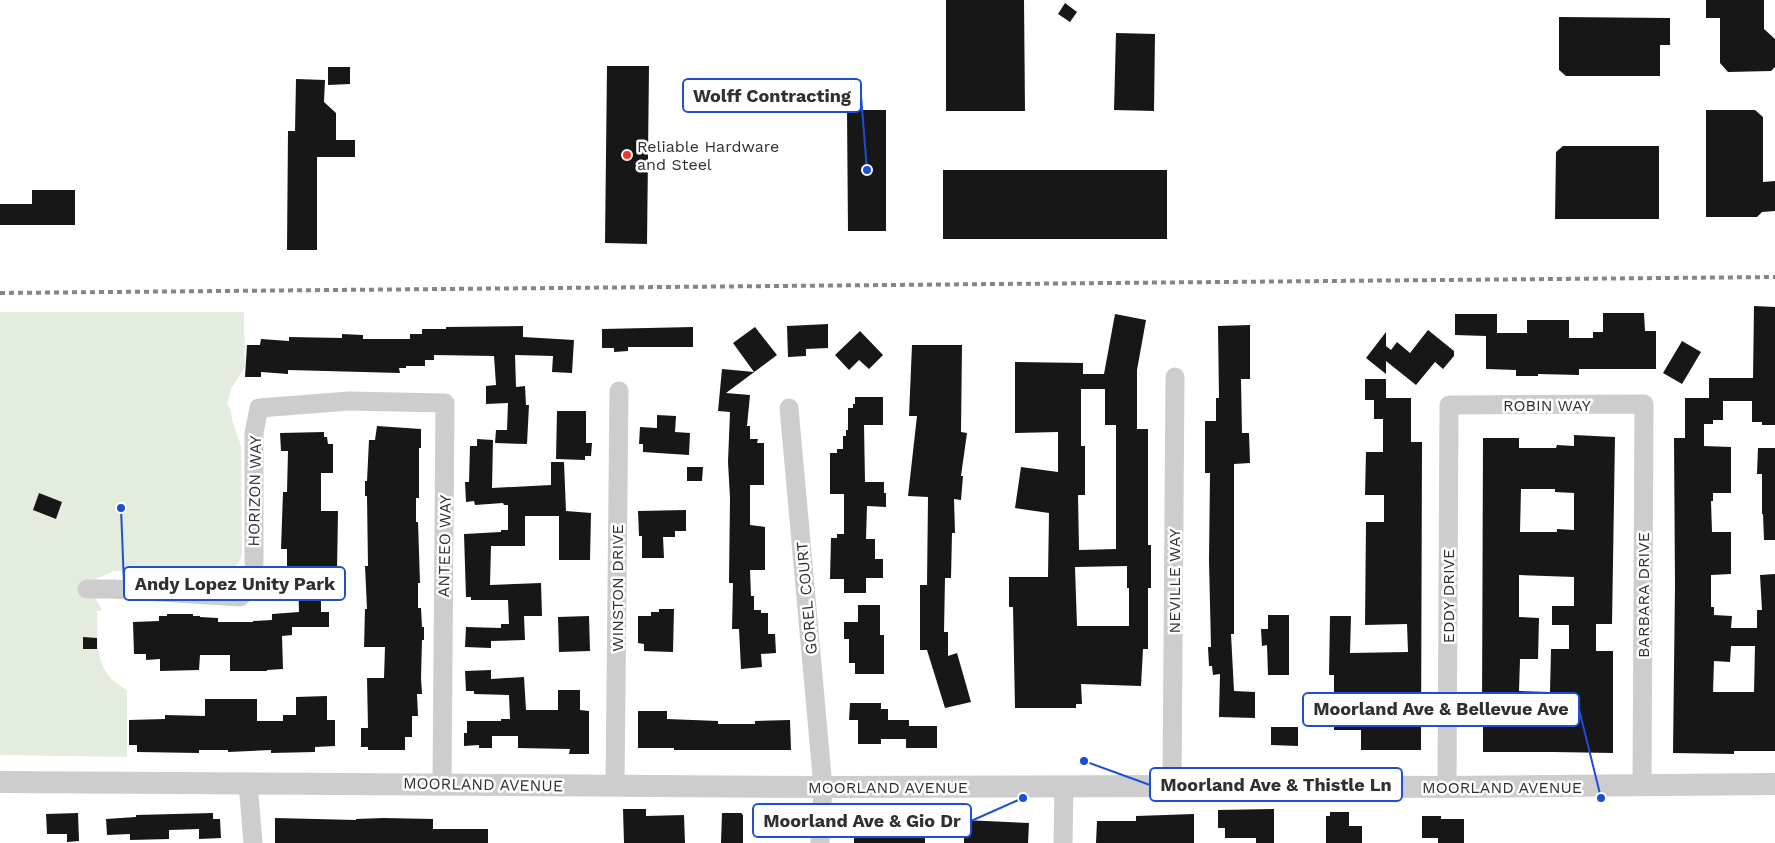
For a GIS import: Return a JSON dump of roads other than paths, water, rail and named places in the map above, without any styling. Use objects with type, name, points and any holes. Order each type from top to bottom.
[{"type":"street","name":"NEVILLE WAY","points":[[1172,786],[1176,377]]},
{"type":"street","name":"WINSTON DRIVE","points":[[616,786],[619,391]]},
{"type":"street","name":"HORIZON WAY","points":[[87,589],[240,597],[254,581],[254,433],[259,408],[349,401]]},
{"type":"street","name":"ANTEEO WAY","points":[[349,401],[445,403],[442,784]]},
{"type":"street","name":"ROBIN WAY","points":[[1449,405],[1644,404]]},
{"type":"street","name":"BARBARA DRIVE","points":[[1642,786],[1644,404]]},
{"type":"street","name":"EDDY DRIVE","points":[[1447,787],[1449,405]]},
{"type":"street","name":"GOREL COURT","points":[[789,408],[822,787],[820,843]]},
{"type":"street","name":"MOORLAND AVENUE","points":[[0,782],[248,782],[822,787],[1447,787],[1775,784]]},
{"type":"street","points":[[248,782],[253,843]]},
{"type":"street","points":[[1063,843],[1064,787]]},
{"type":"railway","points":[[0,293],[1775,277]]},
{"type":"place","name":"Reliable Hardware and Steel","points":[[627,155]]},
{"type":"place","name":"Wolff Contracting","points":[[867,170]]},
{"type":"place","name":"Andy Lopez Unity Park","points":[[121,508]]},
{"type":"place","name":"Moorland Ave & Thistle Ln","points":[[1084,761]]},
{"type":"place","name":"Moorland Ave & Gio Dr","points":[[1023,798]]},
{"type":"place","name":"Moorland Ave & Bellevue Ave","points":[[1601,798]]}]
